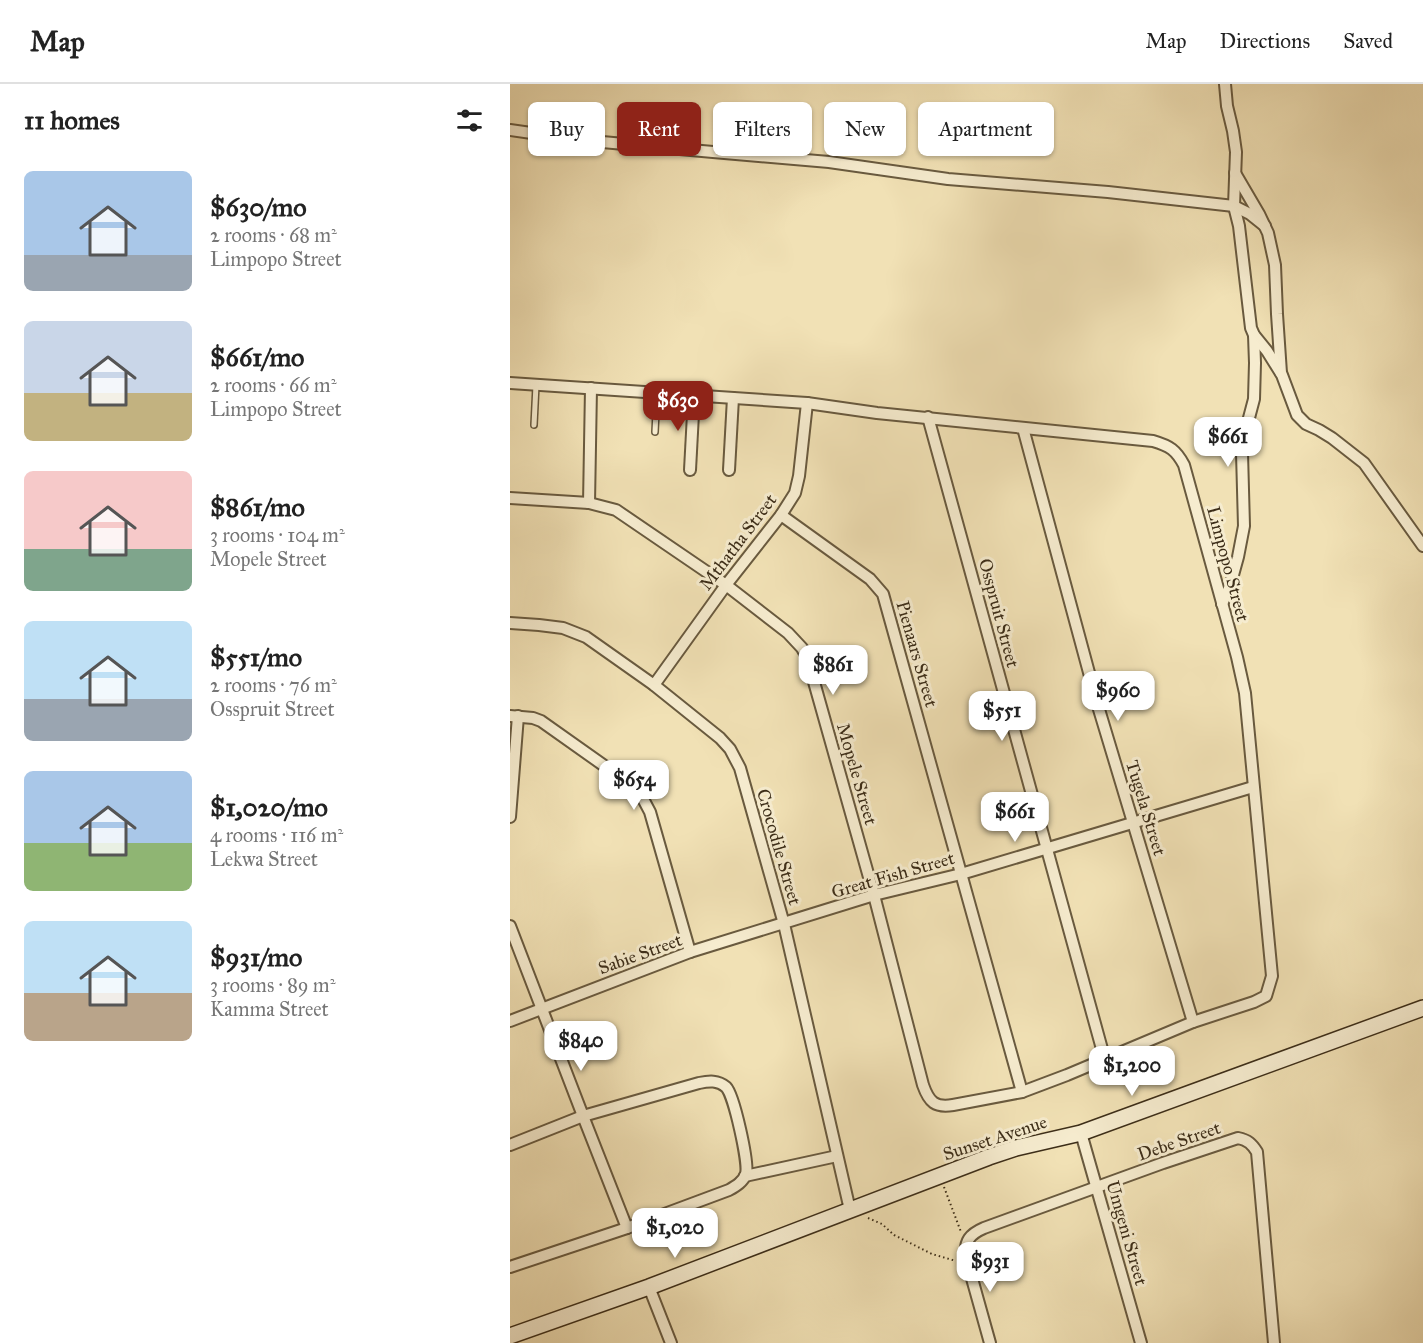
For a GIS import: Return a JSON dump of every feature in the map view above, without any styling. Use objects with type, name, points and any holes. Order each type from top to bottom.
[{"type":"street","points":[[1222,604],[1230,586],[1244,526],[1242,453],[1254,399],[1255,363],[1254,335],[1239,226],[1234,206],[1235,141],[1227,106],[1225,84]]},
{"type":"street","points":[[510,130],[613,143],[829,162],[948,179],[1108,192],[1234,206],[1265,225]]},
{"type":"street","points":[[1235,173],[1268,233],[1275,265],[1282,375]]},
{"type":"street","points":[[1254,335],[1282,375],[1297,415],[1306,424],[1332,438],[1364,463],[1423,546]]},
{"type":"street","name":"Limpopo Street","points":[[510,383],[807,402],[877,413],[1153,441],[1173,449],[1179,456],[1184,465],[1245,693],[1272,976],[1270,986],[1266,996],[1254,1002],[1193,1023],[1022,1092],[945,1106],[929,1099]]},
{"type":"street","points":[[589,503],[591,388]]},
{"type":"street","points":[[690,470],[694,395]]},
{"type":"street","points":[[729,470],[733,398]]},
{"type":"street","name":"Mthatha Street","points":[[654,685],[795,493],[807,402]]},
{"type":"street","name":"Osspruit Street","points":[[928,417],[1105,1060]]},
{"type":"street","name":"Tugela Street","points":[[1023,428],[1098,706],[1193,1023]]},
{"type":"street","name":"Mopele Street","points":[[510,498],[589,503],[616,510],[726,585],[788,633],[802,648],[807,657],[874,895],[923,1085],[929,1099]]},
{"type":"street","name":"Pienaars Street","points":[[781,515],[870,579],[883,594],[1022,1092]]},
{"type":"street","name":"Crocodile Street","points":[[510,623],[563,628],[586,637],[654,685],[720,738],[735,757],[784,924],[850,1210]]},
{"type":"street","points":[[510,817],[514,716],[533,718],[549,726],[630,784],[641,795],[650,812],[690,952]]},
{"type":"street","name":"Great Fish Street","points":[[784,924],[874,895],[1046,849],[1253,787]]},
{"type":"street","name":"Sabie Street","points":[[510,1021],[690,952],[784,924]]},
{"type":"street","points":[[510,926],[627,1228]]},
{"type":"street","name":"Sunset Avenue","points":[[510,1336],[649,1287],[1016,1148],[1081,1133],[1423,1008]]},
{"type":"street","points":[[510,1145],[583,1116],[711,1081],[726,1087],[732,1096],[746,1166],[745,1176],[738,1185],[729,1190],[627,1228],[510,1267]]},
{"type":"street","name":"Umgeni Street","points":[[1081,1133],[1141,1343]]},
{"type":"street","name":"Debe Street","points":[[966,1243],[984,1228],[1230,1140],[1244,1139],[1252,1144],[1257,1152],[1274,1343]]},
{"type":"street","points":[[745,1176],[837,1156]]},
{"type":"street","points":[[966,1243],[967,1264],[990,1343]]},
{"type":"street","points":[[649,1287],[671,1343]]},
{"type":"lane","points":[[534,425],[536,385]]},
{"type":"lane","points":[[655,432],[657,393]]},
{"type":"path","points":[[940,1176],[966,1243]]},
{"type":"path","points":[[850,1210],[882,1224],[894,1235],[932,1254],[967,1264]]}]
